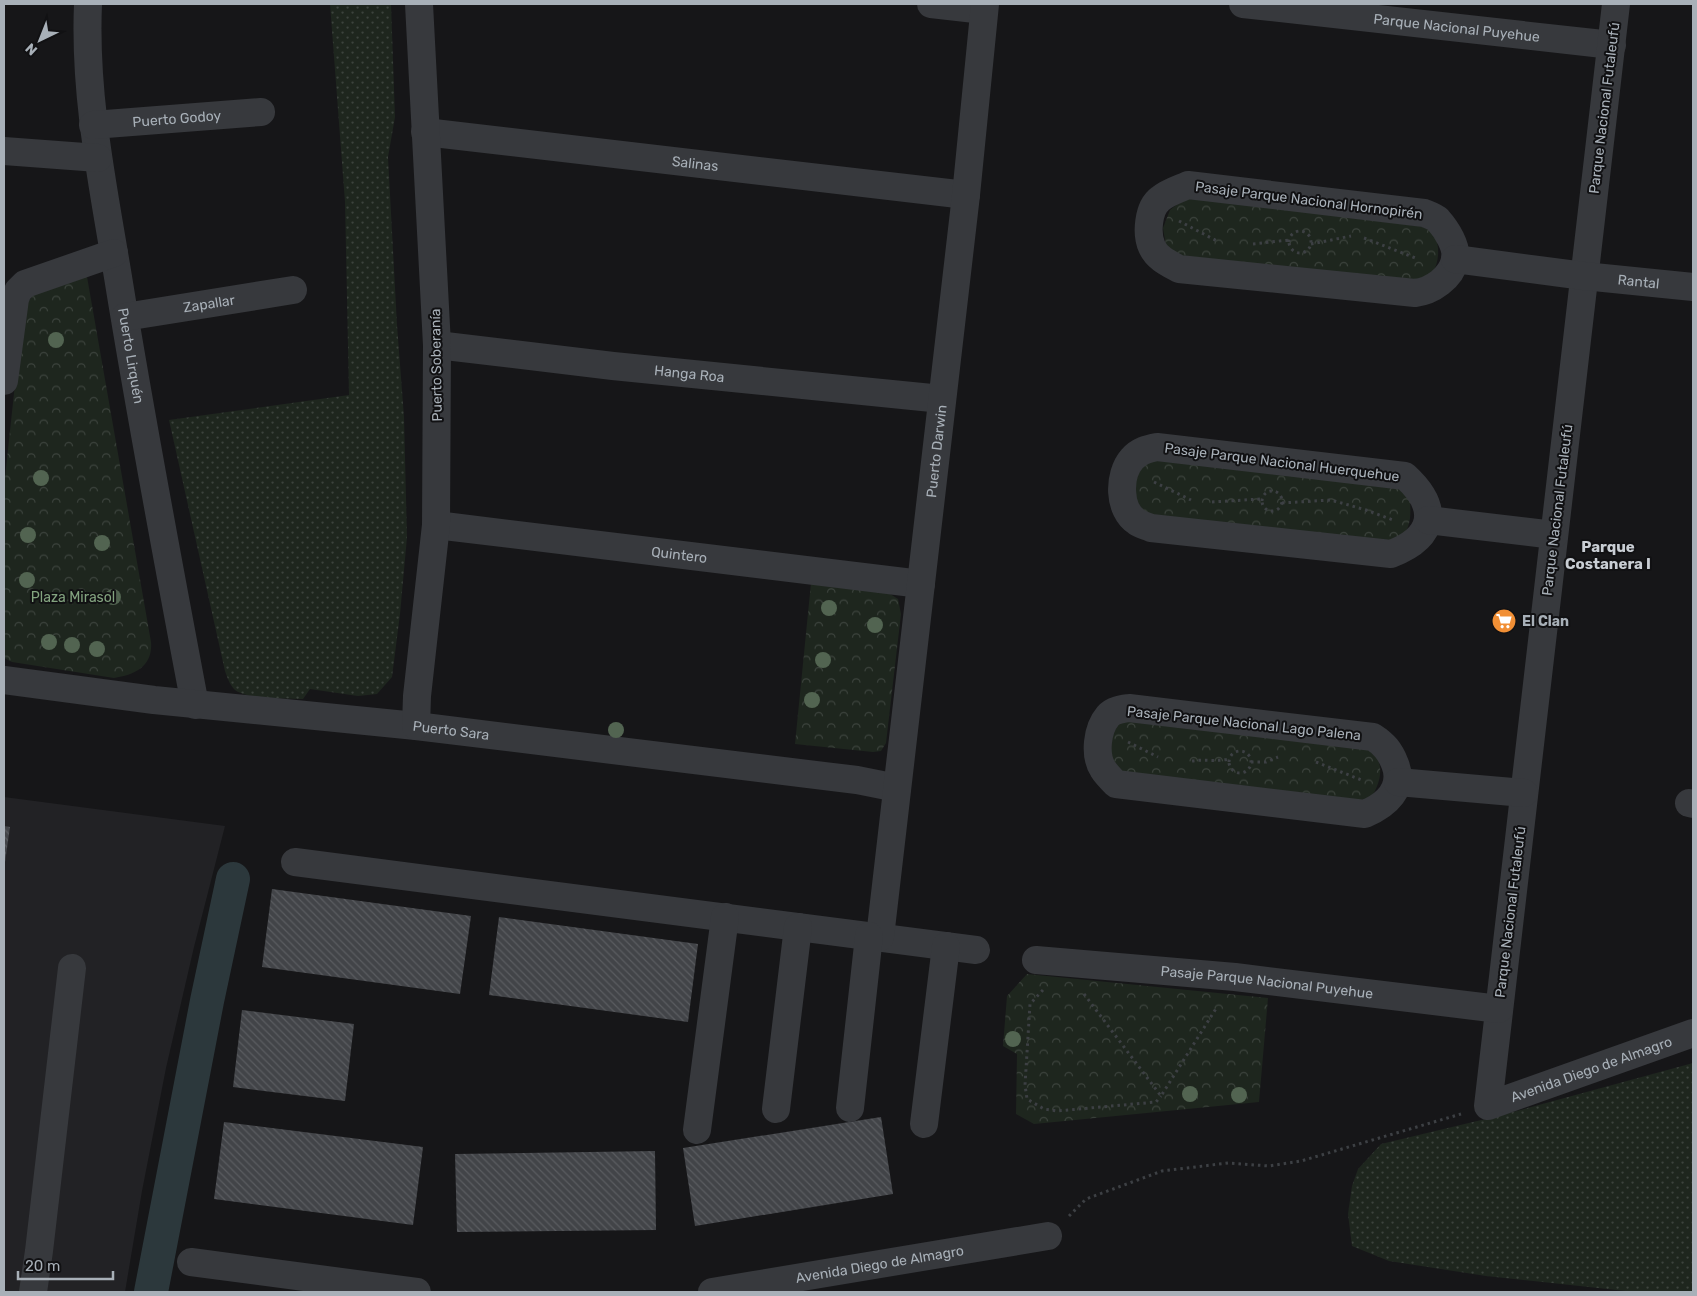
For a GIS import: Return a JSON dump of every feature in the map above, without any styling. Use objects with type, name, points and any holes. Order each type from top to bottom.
[{"type":"street","name":"Puerto Lirquén","points":[[88,4],[88,81],[98,158],[195,705]]},
{"type":"street","name":"Puerto Soberanía","points":[[416,726],[417,696],[436,525],[437,345],[419,4]]},
{"type":"street","points":[[931,4],[984,7]]},
{"type":"street","name":"Parque Nacional Puyehue","points":[[1243,4],[1612,45]]},
{"type":"street","name":"Parque Nacional Futaleufú","points":[[1488,1106],[1616,4]]},
{"type":"street","name":"Puerto Darwin","points":[[850,1108],[875,936],[885,898],[966,195],[984,7]]},
{"type":"street","name":"Puerto Godoy","points":[[93,125],[261,112]]},
{"type":"street","name":"Salinas","points":[[425,132],[966,195]]},
{"type":"street","points":[[4,151],[98,158]]},
{"type":"street","name":"Pasaje Parque Nacional Hornopirén","points":[[1152,207],[1159,200],[1188,185],[1424,213],[1437,219],[1447,232],[1453,246],[1452,265]]},
{"type":"street","points":[[1152,207],[1148,222],[1151,246],[1162,260],[1179,269],[1415,293],[1432,288],[1445,279],[1452,265],[1584,276]]},
{"type":"street","points":[[4,381],[15,299],[18,291],[25,284],[114,253]]},
{"type":"street","name":"Rantal","points":[[1584,276],[1693,287]]},
{"type":"street","name":"Zapallar","points":[[125,318],[293,290]]},
{"type":"street","name":"Hanga Roa","points":[[437,345],[612,366],[942,399]]},
{"type":"street","name":"Pasaje Parque Nacional Huerquehue","points":[[1127,468],[1132,459],[1143,450],[1157,447],[1405,476],[1422,496],[1426,507],[1426,526]]},
{"type":"street","points":[[1127,468],[1123,481],[1122,499],[1127,513],[1137,522],[1151,528],[1391,554],[1404,549],[1426,526],[1554,534]]},
{"type":"street","name":"Quintero","points":[[436,525],[921,584]]},
{"type":"street","name":"Puerto Sara","points":[[4,680],[195,705],[416,726],[857,780],[897,788]]},
{"type":"street","name":"Pasaje Parque Nacional Lago Palena","points":[[1102,729],[1108,716],[1117,710],[1129,708],[1373,737],[1384,745],[1392,756],[1397,770],[1397,787]]},
{"type":"street","points":[[1102,729],[1098,747],[1102,768],[1116,784],[1365,814],[1377,809],[1388,801],[1397,787],[1524,793]]},
{"type":"street","points":[[295,862],[976,950]]},
{"type":"street","points":[[697,1130],[725,917]]},
{"type":"street","points":[[776,1109],[798,927]]},
{"type":"street","points":[[924,1124],[946,946]]},
{"type":"street","points":[[33,1292],[72,968]]},
{"type":"street","name":"Pasaje Parque Nacional Puyehue","points":[[1047,969],[1235,977],[1499,1009]]},
{"type":"street","name":"Avenida Diego de Almagro","points":[[1488,1106],[1693,1033]]},
{"type":"street","name":"Avenida Diego de Almagro","points":[[712,1292],[1048,1236]]},
{"type":"street","points":[[191,1262],[417,1292]]},
{"type":"path","points":[[1152,207],[1220,242]]},
{"type":"path","points":[[1298,231],[1304,232],[1311,239],[1311,244],[1309,249],[1300,253],[1294,252],[1290,247],[1289,240],[1294,233],[1298,231]]},
{"type":"path","points":[[1311,244],[1355,235],[1452,265]]},
{"type":"path","points":[[1244,245],[1289,240]]},
{"type":"path","points":[[1127,468],[1195,501]]},
{"type":"path","points":[[1271,490],[1280,494],[1282,503],[1277,510],[1272,512],[1264,508],[1261,499],[1263,495],[1271,490]]},
{"type":"path","points":[[1208,502],[1261,499]]},
{"type":"path","points":[[1282,503],[1331,500],[1426,526]]},
{"type":"path","points":[[1102,729],[1164,760]]},
{"type":"path","points":[[1184,763],[1199,760],[1220,761],[1228,759],[1234,752],[1239,751],[1248,754],[1252,762]]},
{"type":"path","points":[[1252,762],[1274,760],[1283,753]]},
{"type":"path","points":[[1228,759],[1230,769],[1238,774],[1247,771],[1252,762]]},
{"type":"path","points":[[1309,760],[1397,787]]},
{"type":"path","points":[[1161,1096],[1047,969],[1030,1004],[1025,1085],[1027,1099],[1044,1110],[1057,1111],[1156,1102],[1161,1096],[1235,977]]},
{"type":"path","points":[[1048,1236],[1086,1199],[1162,1171],[1228,1163],[1269,1166],[1301,1161],[1488,1106]]},
{"type":"shaded area","points":[[4,797],[225,826],[166,1068],[125,1292],[4,1292]]},
{"type":"green space","points":[[330,4],[391,4],[395,117],[388,157],[404,417],[407,537],[400,614],[392,677],[377,694],[358,696],[310,689],[303,699],[256,697],[239,693],[234,689],[226,673],[169,420],[349,395],[345,202]]},
{"type":"green space","points":[[1186,197],[1419,226],[1429,230],[1436,238],[1437,262],[1433,272],[1424,281],[1179,256],[1166,246],[1163,228],[1170,210]]},
{"type":"green space","name":"Plaza Mirasol","points":[[86,271],[151,642],[149,657],[141,668],[122,677],[114,678],[12,662],[4,658],[4,487],[23,309],[33,295]]},
{"type":"green space","points":[[1150,460],[1397,487],[1410,499],[1409,522],[1406,531],[1399,541],[1158,519],[1143,513],[1133,492],[1139,468]]},
{"type":"green space","points":[[811,583],[887,592],[898,599],[901,614],[886,743],[881,751],[873,752],[795,744]]},
{"type":"green space","points":[[1122,720],[1364,746],[1378,760],[1380,765],[1379,782],[1368,801],[1124,775],[1110,764],[1109,736]]},
{"type":"green space","points":[[1027,974],[1268,998],[1259,1102],[1034,1124],[1016,1114],[1017,1054],[1003,1046],[1007,996]]},
{"type":"green space","points":[[1693,1063],[1693,1292],[1635,1292],[1486,1276],[1389,1261],[1352,1246],[1348,1214],[1352,1186],[1358,1169],[1381,1144],[1498,1116]]},
{"type":"building","points":[[4,826],[10,827],[5,862],[4,862]]},
{"type":"building","points":[[272,889],[471,916],[460,994],[262,967]]},
{"type":"building","points":[[499,917],[698,944],[688,1022],[489,995]]},
{"type":"building","points":[[242,1010],[354,1024],[345,1101],[233,1087]]},
{"type":"building","points":[[881,1117],[893,1194],[695,1226],[683,1148]]},
{"type":"building","points":[[224,1122],[423,1147],[413,1225],[214,1199]]},
{"type":"building","points":[[655,1151],[656,1230],[457,1232],[455,1154]]},
{"type":"waterway","points":[[151,1292],[207,1001],[233,879]]},
{"type":"place","name":"El Clan","points":[[1504,621]]},
{"type":"district","name":"Parque Costanera I","points":[[1608,556]]}]
